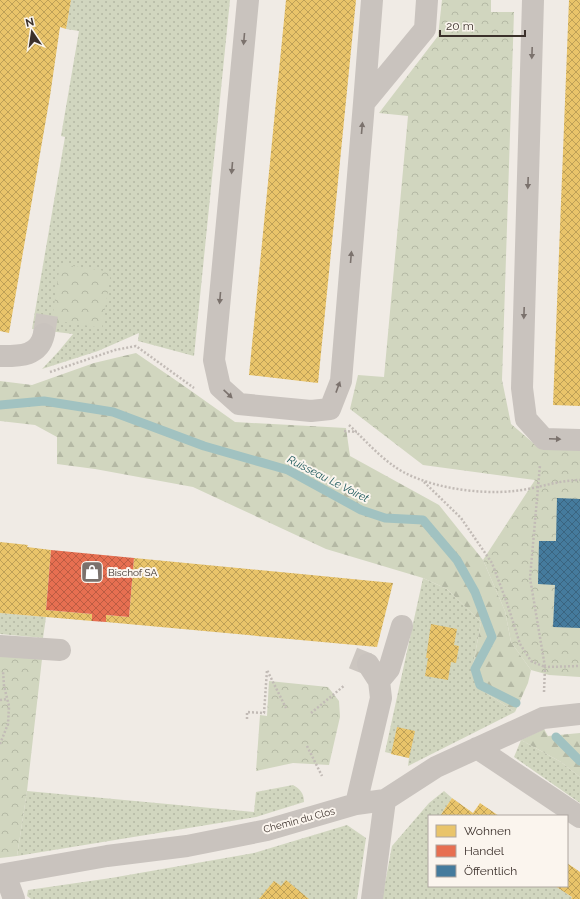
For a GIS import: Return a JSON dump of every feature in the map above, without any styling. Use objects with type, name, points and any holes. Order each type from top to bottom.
[{"type":"street","points":[[248,0],[214,360],[220,387],[239,404],[311,411],[330,409],[341,381],[372,0]]},
{"type":"street","points":[[364,103],[425,30],[427,0]]},
{"type":"street","points":[[533,0],[523,396],[526,419],[544,438],[580,440]]},
{"type":"street","points":[[0,356],[20,356],[35,351],[42,342],[44,334]]},
{"type":"street","points":[[356,804],[381,698],[373,672],[389,669],[402,626]]},
{"type":"street","points":[[3,646],[60,650]]},
{"type":"street","name":"Chemin du Clos","points":[[2,874],[107,856],[194,844],[266,830],[356,804],[385,800],[436,767],[543,718],[580,714]]},
{"type":"street","points":[[477,748],[580,818]]},
{"type":"street","points":[[372,899],[385,800]]},
{"type":"street","points":[[2,874],[14,899]]},
{"type":"path","points":[[46,374],[115,350],[136,346],[199,392]]},
{"type":"path","points":[[330,409],[357,432],[392,466],[424,482],[486,492],[538,488],[567,480],[580,480]]},
{"type":"path","points":[[341,431],[357,432]]},
{"type":"path","points":[[424,482],[461,518],[492,563],[520,644],[532,661],[546,668],[580,666]]},
{"type":"path","points":[[538,488],[530,578],[546,668]]},
{"type":"path","points":[[0,744],[8,724],[9,706],[4,686],[2,666],[3,646]]},
{"type":"path","points":[[247,719],[247,712],[264,713],[266,670],[286,708]]},
{"type":"path","points":[[311,713],[345,685]]},
{"type":"path","points":[[0,700],[7,699]]},
{"type":"path","points":[[307,746],[322,776]]},
{"type":"green space","points":[[71,0],[230,0],[194,356],[138,341],[139,333],[98,351],[42,369],[73,334],[32,329],[65,137],[61,136],[79,31],[66,29]]},
{"type":"green space","points":[[442,0],[491,0],[491,12],[514,12],[502,380],[511,424],[538,447],[580,449],[580,677],[549,675],[531,670],[511,642],[505,611],[483,560],[535,480],[423,465],[350,409],[358,375],[384,377],[408,116],[379,113],[438,36]]},
{"type":"green space","points":[[60,264],[111,272],[102,328],[52,320]]},
{"type":"green space","points":[[136,353],[235,422],[346,428],[350,456],[439,505],[483,560],[505,611],[511,642],[531,670],[528,683],[515,712],[477,687],[472,671],[481,622],[447,589],[423,578],[326,549],[193,487],[95,469],[57,464],[57,437],[35,425],[0,421],[0,381],[32,385],[94,363]]},
{"type":"green space","points":[[423,578],[447,589],[481,622],[472,671],[477,687],[515,712],[408,766],[409,758],[385,752]]},
{"type":"green space","points":[[0,613],[46,617],[43,638],[0,634]]},
{"type":"green space","points":[[0,656],[42,659],[27,791],[17,856],[0,858]]},
{"type":"green space","points":[[269,681],[328,687],[339,701],[340,717],[329,765],[293,763],[256,771],[260,715],[267,716]]},
{"type":"green space","points":[[544,729],[548,736],[580,733],[580,777],[561,762],[521,740]]},
{"type":"green space","points":[[521,740],[561,762],[580,777],[580,803],[514,757]]},
{"type":"green space","points":[[293,785],[301,792],[304,802],[256,817],[17,856],[27,791],[254,812],[256,792]]},
{"type":"green space","points":[[444,791],[452,798],[441,815],[428,815],[428,887],[557,887],[572,897],[571,899],[382,899],[392,846],[429,803]]},
{"type":"green space","points":[[347,825],[366,838],[357,899],[31,899],[27,896],[28,890],[111,878],[254,853]]},
{"type":"building: Wohnen","points":[[0,0],[71,0],[66,29],[60,27],[50,96],[9,333],[0,331]]},
{"type":"building: Wohnen","points":[[286,0],[356,0],[318,383],[249,375]]},
{"type":"building: Wohnen","points":[[569,0],[580,0],[580,406],[553,405]]},
{"type":"building: Wohnen","points":[[0,542],[28,545],[27,547],[51,550],[46,610],[92,614],[92,621],[0,613]]},
{"type":"building: Wohnen","points":[[134,558],[393,583],[377,647],[106,622],[106,615],[129,617]]},
{"type":"building: Wohnen","points":[[431,624],[457,629],[454,645],[459,646],[456,663],[451,662],[448,680],[425,676]]},
{"type":"building: Wohnen","points":[[397,727],[415,731],[409,758],[391,754]]},
{"type":"building: Wohnen","points":[[452,798],[473,813],[480,803],[498,815],[441,815]]},
{"type":"building: Wohnen","points":[[568,864],[580,872],[580,899],[571,899],[572,897],[557,887],[568,887]]},
{"type":"building: Wohnen","points":[[286,880],[309,899],[259,899],[274,881],[281,886]]},
{"type":"building: Handel","points":[[51,550],[134,558],[129,617],[106,615],[106,622],[92,621],[92,614],[46,610]]},
{"type":"building: Öffentlich","points":[[557,498],[580,499],[580,628],[553,627],[555,585],[538,584],[539,541],[556,541]]},
{"type":"waterway","name":"Ruisseau Le Voiret","points":[[0,405],[44,401],[113,412],[204,446],[288,470],[361,510],[385,518],[423,520],[457,560],[475,592],[492,637],[475,669],[480,685],[516,703]]},
{"type":"waterway","name":"Ruisseau Le Voiret","points":[[556,737],[580,761]]},
{"type":"tunnel","points":[[44,334],[47,315]]},
{"type":"tunnel","points":[[353,658],[368,664]]},
{"type":"place","name":"Bischof SA","points":[[92,572]]}]
